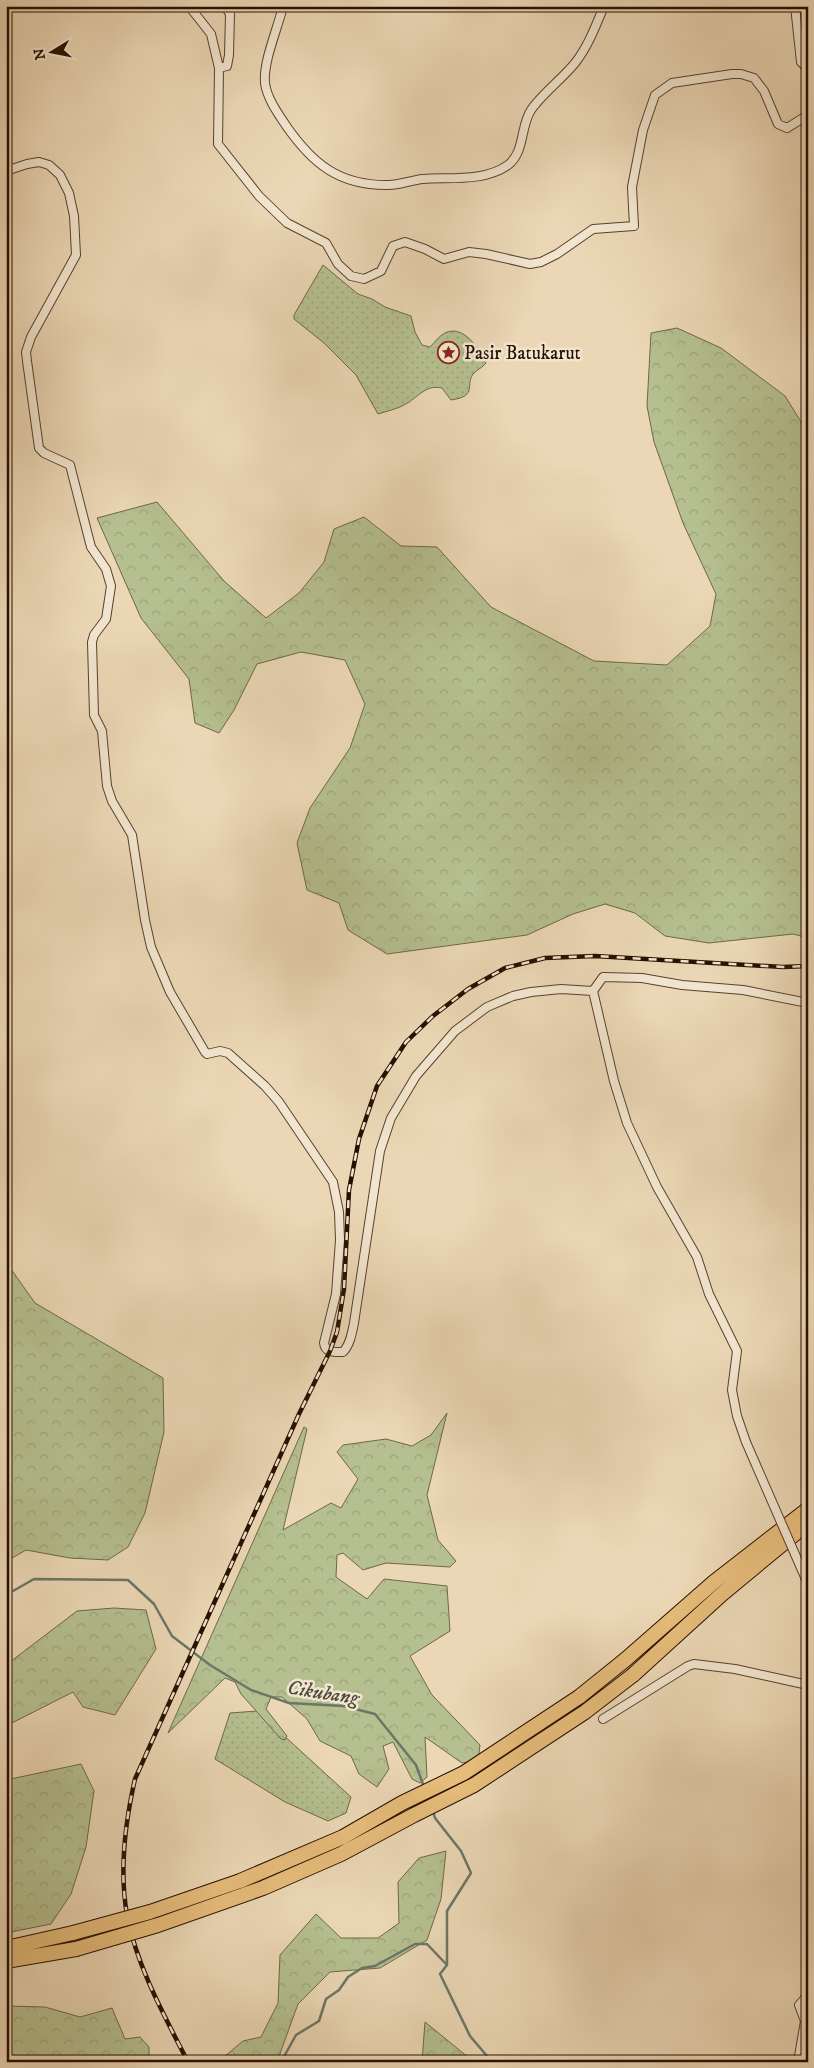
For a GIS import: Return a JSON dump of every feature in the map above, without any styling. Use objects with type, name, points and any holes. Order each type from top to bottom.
[{"type":"highway","points":[[6,1948],[73,1933],[150,1912],[240,1881],[343,1837],[402,1803],[464,1773],[579,1697],[625,1660],[714,1582],[808,1509]]},
{"type":"highway","points":[[6,1961],[76,1949],[158,1925],[263,1888],[341,1854],[474,1785],[585,1712],[633,1674],[722,1594],[808,1524]]},
{"type":"street","points":[[189,6],[211,34],[219,68],[218,144],[259,196],[287,223],[326,243],[338,264],[351,276],[364,279],[380,271],[393,246],[405,242],[426,249],[444,259],[469,252],[530,264],[541,262],[557,254],[593,229],[634,226],[632,187],[642,130],[655,96],[672,83],[741,74],[754,78],[764,91],[778,124],[787,128],[808,115]]},
{"type":"street","points":[[219,68],[226,66],[229,55],[230,14],[225,6]]},
{"type":"street","points":[[283,6],[271,48],[266,79],[266,88],[278,114],[302,148],[322,167],[344,179],[387,186],[420,179],[473,177],[492,172],[510,163],[517,154],[531,110],[576,61],[604,6]]},
{"type":"street","points":[[795,6],[802,62],[808,69]]},
{"type":"street","points":[[6,171],[33,163],[49,165],[60,175],[70,196],[74,216],[76,255],[31,337],[26,352],[39,448],[70,465],[90,546],[104,564],[110,581],[111,595],[106,617],[94,635],[92,642],[94,715],[102,731],[109,791],[133,839],[151,947],[170,992],[204,1052],[207,1054],[220,1051],[228,1053],[265,1086],[279,1102],[333,1182],[339,1212],[340,1240],[336,1294],[324,1343],[326,1349],[343,1352],[350,1339],[380,1151],[391,1118],[402,1096],[416,1076],[456,1031],[487,1008],[513,996],[531,992],[561,989],[593,991]]},
{"type":"street","points":[[808,1003],[764,993],[682,985],[642,978],[603,977],[593,991],[614,1081],[627,1122],[658,1187],[697,1257],[709,1294],[737,1351],[732,1390],[737,1416],[746,1442],[808,1584]]},
{"type":"street","points":[[603,1719],[694,1664],[735,1669],[808,1684]]},
{"type":"street","points":[[798,2062],[805,2020],[799,2005],[808,1995]]},
{"type":"green space","points":[[323,265],[358,294],[372,299],[385,307],[411,316],[415,332],[422,345],[430,347],[443,334],[452,331],[458,332],[470,339],[486,363],[471,377],[468,393],[465,396],[451,400],[442,388],[431,388],[401,406],[378,414],[356,375],[324,343],[294,319],[294,315]]},
{"type":"green space","points":[[677,328],[721,348],[785,396],[808,433],[808,938],[793,934],[709,943],[665,936],[635,913],[605,904],[573,914],[527,935],[387,954],[348,930],[339,903],[307,890],[297,843],[310,808],[350,748],[365,704],[345,660],[301,652],[257,664],[234,710],[219,733],[195,723],[189,679],[141,618],[97,518],[157,502],[224,581],[266,618],[299,593],[324,562],[334,529],[364,517],[401,546],[437,547],[491,607],[594,661],[667,665],[710,626],[716,594],[683,523],[654,442],[647,406],[651,333]]},
{"type":"green space","points":[[6,1262],[35,1303],[163,1378],[164,1432],[145,1513],[128,1547],[108,1560],[70,1558],[26,1550],[12,1558],[6,1566]]},
{"type":"green space","points":[[447,1413],[427,1495],[438,1540],[456,1561],[450,1567],[386,1563],[363,1570],[343,1553],[337,1555],[336,1577],[367,1599],[384,1579],[447,1586],[450,1631],[410,1656],[432,1695],[480,1745],[478,1760],[462,1763],[425,1737],[427,1777],[420,1783],[412,1779],[393,1742],[383,1746],[389,1769],[377,1787],[359,1774],[351,1756],[320,1741],[307,1719],[282,1697],[271,1697],[266,1709],[287,1736],[285,1740],[281,1739],[241,1694],[235,1682],[225,1678],[168,1733],[304,1427],[307,1429],[283,1530],[331,1503],[341,1508],[358,1479],[337,1452],[343,1445],[386,1439],[412,1446],[431,1435]]},
{"type":"green space","points":[[114,1608],[146,1610],[156,1649],[115,1715],[83,1707],[73,1692],[6,1726],[6,1665],[77,1611]]},
{"type":"green space","points":[[257,1711],[351,1797],[346,1813],[328,1821],[285,1802],[215,1759],[230,1713]]},
{"type":"green space","points":[[81,1764],[94,1791],[86,1847],[71,1894],[51,1924],[6,1933],[6,1780]]},
{"type":"green space","points":[[446,1851],[441,1899],[427,1940],[380,1968],[330,1972],[298,2004],[277,2062],[218,2062],[243,2041],[261,2037],[278,2003],[280,1955],[316,1914],[341,1938],[378,1938],[399,1923],[398,1882],[419,1858]]},
{"type":"green space","points":[[6,2006],[45,2007],[80,2017],[112,2008],[125,2039],[140,2037],[149,2047],[149,2062],[6,2062]]},
{"type":"green space","points":[[425,2022],[474,2062],[422,2062]]},
{"type":"waterway","name":"Cikubang","points":[[6,1595],[34,1579],[128,1580],[154,1604],[172,1636],[210,1665],[251,1690],[289,1703],[343,1706],[375,1714],[416,1765],[424,1787]]},
{"type":"waterway","name":"Cikubang","points":[[433,1811],[435,1818],[461,1851],[471,1873],[447,1911],[447,1965],[440,1974],[470,2036],[492,2062]]},
{"type":"waterway","points":[[281,2062],[296,2035],[319,2021],[326,1999],[339,1990],[348,1977],[362,1968],[375,1966],[415,1944],[427,1944],[447,1965]]},
{"type":"railway","points":[[188,2062],[144,1972],[127,1915],[123,1864],[131,1796],[135,1779],[337,1332],[344,1289],[349,1190],[359,1139],[377,1086],[406,1042],[433,1016],[468,989],[505,968],[545,958],[595,956],[783,967],[808,966]]},
{"type":"place","name":"Pasir Batukarut","points":[[448,352]]}]
